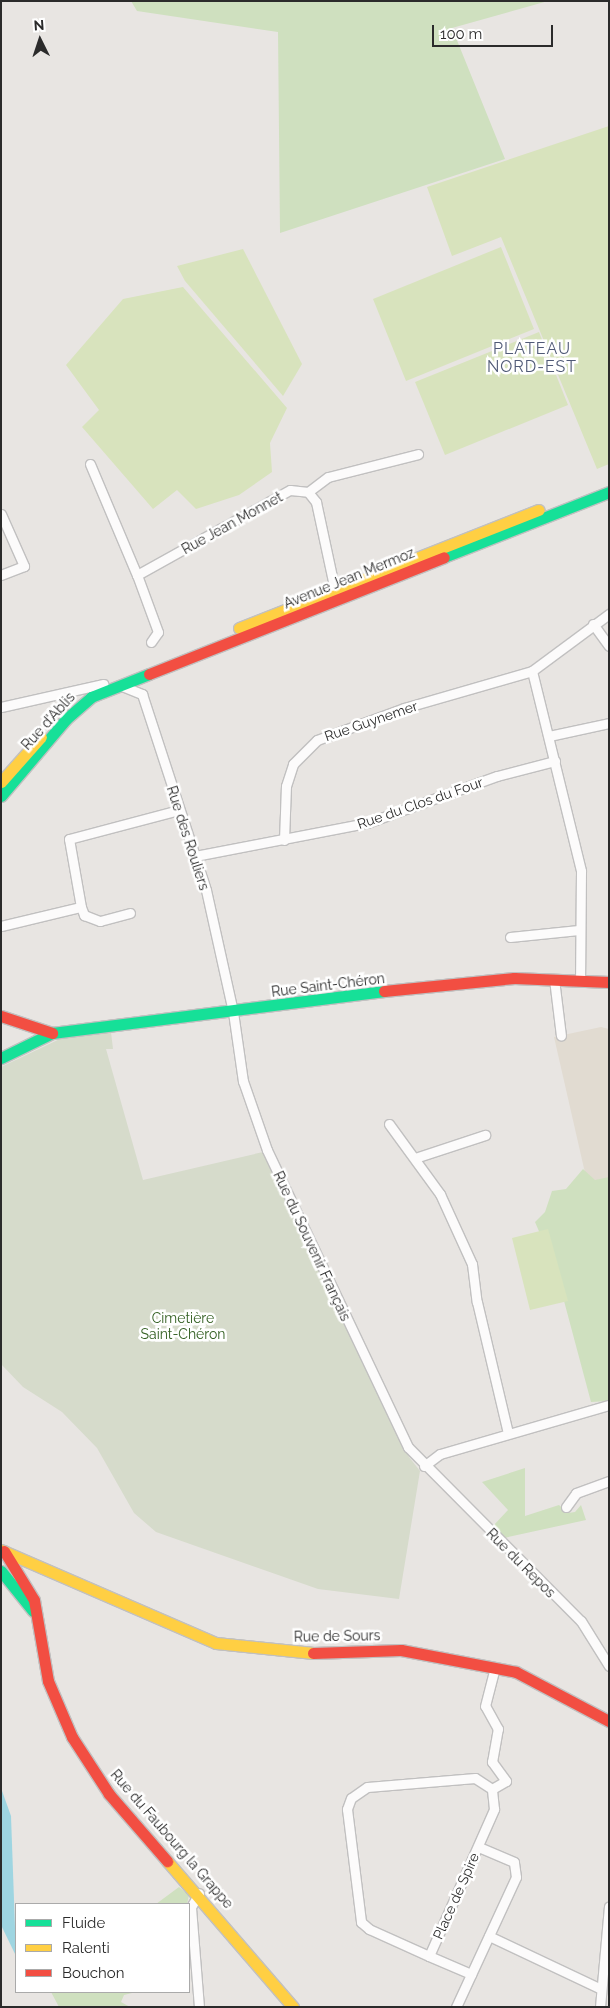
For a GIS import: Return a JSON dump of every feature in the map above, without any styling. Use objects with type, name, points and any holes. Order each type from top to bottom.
[{"type":"main road","name":"Avenue Jean Mermoz","points":[[101,689],[609,483]]},
{"type":"main road","name":"Avenue Jean Mermoz","points":[[101,689],[116,686],[336,593],[609,492]]},
{"type":"main road","name":"Rue d'Ablis","points":[[1,782],[45,732],[79,701],[101,689]]},
{"type":"main road","name":"Rue d'Ablis","points":[[1,796],[79,701]]},
{"type":"main road","name":"Rue Saint-Chéron","points":[[52,1033],[233,1012],[489,978],[609,982]]},
{"type":"main road","points":[[1,1016],[52,1033]]},
{"type":"main road","points":[[1,1058],[52,1033]]},
{"type":"main road","name":"Rue de Sours","points":[[4,1556],[38,1566],[216,1643],[301,1654],[411,1651],[495,1667],[516,1672],[609,1721]]},
{"type":"main road","name":"Rue du Faubourg la Grappe","points":[[4,1556],[26,1582],[38,1620],[48,1681],[72,1737],[109,1794],[199,1893],[293,2007]]},
{"type":"main road","points":[[26,1582],[38,1566]]},
{"type":"main road","name":"Rue du Faubourg la Grappe","points":[[1,1571],[38,1620]]},
{"type":"street","points":[[336,593],[316,502],[308,492],[328,477],[418,454]]},
{"type":"street","points":[[90,464],[158,632],[151,642]]},
{"type":"street","name":"Rue Jean Monnet","points":[[136,575],[165,561],[290,490],[308,492]]},
{"type":"street","points":[[1,514],[24,566],[1,575]]},
{"type":"street","points":[[580,981],[581,871],[532,671],[609,614]]},
{"type":"street","points":[[593,624],[609,646]]},
{"type":"street","name":"Rue Guynemer","points":[[284,840],[290,772],[303,750],[317,740],[404,708],[532,671]]},
{"type":"street","name":"Rue des Rouliers","points":[[116,686],[133,687],[142,694],[195,856],[233,1012]]},
{"type":"street","points":[[1,711],[62,694],[101,689]]},
{"type":"street","points":[[62,694],[79,701]]},
{"type":"street","points":[[1,707],[16,706]]},
{"type":"street","points":[[549,736],[609,723]]},
{"type":"street","name":"Rue du Clos du Four","points":[[195,856],[367,823],[497,776],[555,761]]},
{"type":"street","points":[[130,913],[100,921],[84,915],[81,907],[70,839],[179,810]]},
{"type":"street","points":[[1,926],[81,907]]},
{"type":"street","points":[[510,937],[579,930]]},
{"type":"street","points":[[554,979],[561,1036]]},
{"type":"street","name":"Rue du Souvenir Français","points":[[233,1012],[243,1081],[267,1150],[408,1447],[424,1466]]},
{"type":"street","points":[[389,1124],[440,1194],[472,1264],[508,1433]]},
{"type":"street","points":[[415,1158],[485,1136]]},
{"type":"street","points":[[424,1466],[440,1454],[609,1405]]},
{"type":"street","name":"Rue du Repos","points":[[424,1466],[581,1621],[609,1666]]},
{"type":"street","points":[[566,1507],[576,1493],[609,1482]]},
{"type":"street","points":[[492,1789],[506,1781],[492,1762],[498,1729],[485,1706],[495,1667]]},
{"type":"street","points":[[471,1974],[429,1956],[361,1922],[347,1809],[351,1798],[367,1787],[474,1778],[492,1789]]},
{"type":"street","points":[[478,1847],[494,1809],[492,1789]]},
{"type":"street","name":"Place de Spire","points":[[429,1956],[478,1847],[517,1867],[489,1936],[456,2007]]},
{"type":"street","points":[[199,1893],[191,1907],[199,2007]]},
{"type":"street","points":[[600,2007],[609,1906]]},
{"type":"street","points":[[489,1936],[601,1989]]},
{"type":"shaded area","points":[[601,1027],[609,1029],[609,1181],[588,1186],[554,1037]]},
{"type":"green space","points":[[131,1],[548,1],[452,28],[505,159],[280,233],[278,32],[137,11]]},
{"type":"green space","points":[[609,126],[609,464],[597,469],[501,237],[452,256],[427,187]]},
{"type":"green space","points":[[501,247],[534,329],[406,381],[373,299]]},
{"type":"green space","points":[[243,249],[302,364],[283,396],[185,281],[177,266]]},
{"type":"green space","points":[[183,287],[287,408],[270,443],[272,472],[239,495],[196,509],[177,490],[153,509],[82,427],[99,410],[66,365],[123,299]]},
{"type":"green space","points":[[539,332],[568,405],[445,455],[415,382]]},
{"type":"green space","name":"Cimetière Saint-Chéron","points":[[111,1032],[113,1049],[106,1049],[143,1180],[263,1152],[409,1457],[420,1471],[399,1599],[318,1589],[156,1532],[134,1513],[97,1448],[62,1412],[23,1387],[1,1364],[1,1067],[66,1036]]},
{"type":"green space","points":[[583,1169],[595,1180],[609,1177],[609,1401],[591,1402],[556,1271],[535,1222],[545,1212],[552,1191],[566,1189]]},
{"type":"green space","points":[[548,1229],[568,1301],[530,1310],[512,1238]]},
{"type":"green space","points":[[525,1468],[525,1516],[559,1505],[568,1513],[575,1512],[581,1505],[586,1520],[504,1538],[493,1526],[508,1510],[482,1482]]},
{"type":"green space","points":[[179,1887],[189,1895],[187,1903],[157,1903]]},
{"type":"green space","points":[[52,1993],[132,1993],[124,1995],[121,2002],[130,2007],[59,2007]]},
{"type":"water","points":[[1,1788],[11,1816],[15,1954],[1,1925]]},
{"type":"traffic: fast","points":[[444,557],[609,492]]},
{"type":"traffic: fast","points":[[1,796],[66,719],[91,697],[149,674]]},
{"type":"traffic: fast","points":[[1,1058],[52,1033],[384,991]]},
{"type":"traffic: fast","points":[[1,1571],[33,1611]]},
{"type":"traffic: slow","points":[[239,628],[539,510]]},
{"type":"traffic: slow","points":[[1,782],[41,737]]},
{"type":"traffic: slow","points":[[1,1550],[216,1643],[313,1653]]},
{"type":"traffic: slow","points":[[167,1861],[293,2007]]},
{"type":"traffic: jam","points":[[149,674],[444,557]]},
{"type":"traffic: jam","points":[[384,991],[514,978],[609,982]]},
{"type":"traffic: jam","points":[[1,1016],[52,1033]]},
{"type":"traffic: jam","points":[[4,1551],[34,1600],[48,1681],[72,1737],[109,1794],[167,1861]]},
{"type":"traffic: jam","points":[[313,1653],[401,1650],[516,1672],[609,1721]]},
{"type":"district","name":"PLATEAU NORD-EST","points":[[532,358]]}]
